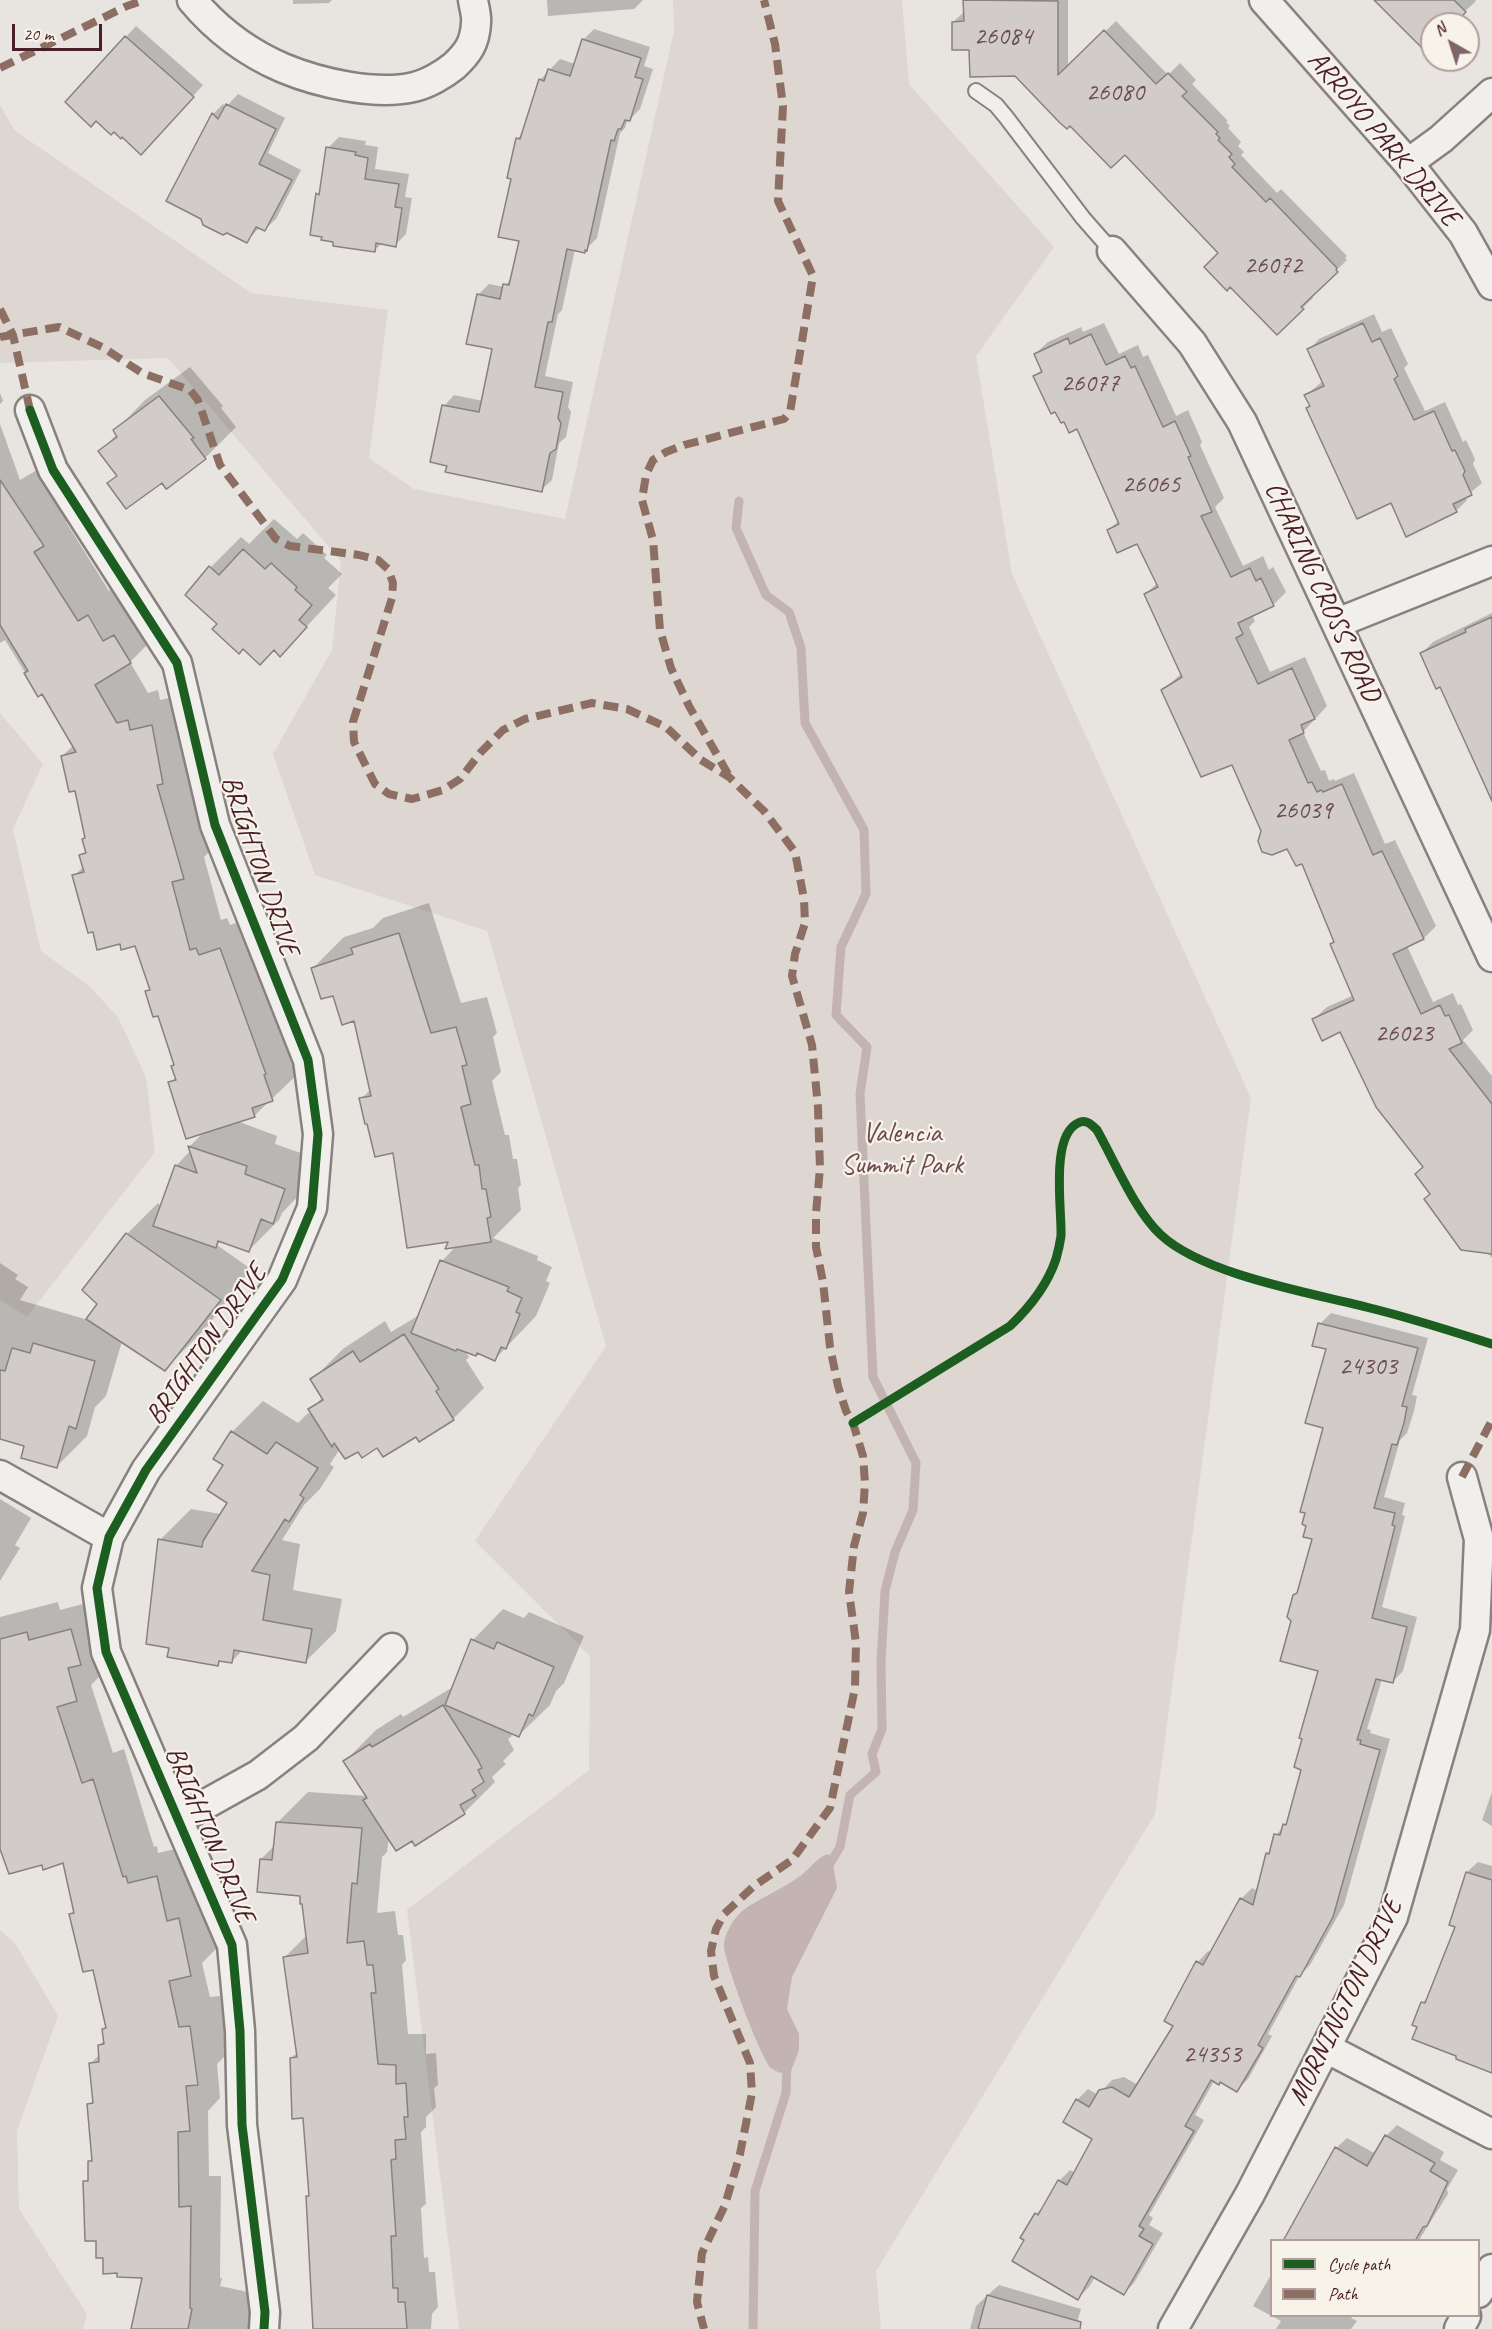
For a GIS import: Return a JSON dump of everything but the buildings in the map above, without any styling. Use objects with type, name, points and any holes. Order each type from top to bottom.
[{"type":"street","points":[[192,0],[225,34],[284,69],[337,84],[380,90],[415,87],[445,73],[469,52],[476,23],[473,0]]},
{"type":"street","name":"ARROYO PARK DRIVE","points":[[1264,0],[1408,163],[1463,233],[1492,285]]},
{"type":"street","points":[[1408,163],[1441,139],[1492,93]]},
{"type":"street","name":"CHARING CROSS ROAD","points":[[1112,252],[1192,343],[1242,422],[1492,957]]},
{"type":"street","name":"BRIGHTON DRIVE","points":[[30,410],[53,470],[177,663],[214,825],[308,1060],[318,1134],[312,1208],[282,1280],[146,1470],[109,1537],[97,1588],[106,1652],[232,1945],[240,2031],[242,2125],[265,2312],[264,2329]]},
{"type":"street","points":[[1337,623],[1492,561]]},
{"type":"street","points":[[0,1475],[109,1537]]},
{"type":"street","name":"MORNINGTON DRIVE","points":[[1173,2329],[1250,2194],[1392,1917],[1475,1630],[1479,1539],[1462,1477]]},
{"type":"street","points":[[178,1819],[258,1775],[306,1738],[392,1648]]},
{"type":"street","points":[[1326,2048],[1492,2134]]},
{"type":"street","points":[[1480,2291],[1492,2269]]},
{"type":"lane","points":[[976,91],[996,105],[1112,252]]},
{"type":"green space","name":"Valencia Summit Park","points":[[673,0],[902,0],[909,84],[1054,247],[976,356],[1012,574],[1251,1098],[1155,1814],[876,2271],[881,2329],[459,2329],[407,1910],[589,1770],[590,1656],[475,1541],[606,1346],[487,931],[315,875],[273,754],[332,650],[341,561],[168,358],[0,363],[0,105],[14,130],[251,293],[388,310],[369,458],[414,489],[565,519],[674,31]]},
{"type":"green space","points":[[0,713],[43,764],[13,829],[41,951],[88,985],[118,1017],[146,1077],[155,1152],[27,1317],[0,1300]]},
{"type":"green space","points":[[0,1930],[15,1943],[58,2016],[17,2131],[19,2209],[87,2314],[83,2329],[0,2329]]},
{"type":"shaded area","points":[[828,1854],[832,1858],[837,1888],[792,1977],[787,2009],[799,2034],[799,2050],[788,2074],[771,2068],[759,2047],[729,1967],[724,1944],[730,1927],[741,1912],[793,1881]]},
{"type":"waterway","points":[[739,501],[736,528],[766,595],[789,612],[801,648],[805,723],[864,830],[866,894],[841,947],[836,1015],[867,1047],[860,1094],[873,1377],[916,1463],[913,1510],[895,1552],[885,1591],[881,1663],[882,1729],[872,1754],[876,1772],[850,1795],[840,1847],[828,1867]]},
{"type":"waterway","points":[[753,2329],[755,2191],[786,2093],[787,2063]]},
{"type":"marked path","points":[[0,68],[127,6],[145,0]]},
{"type":"marked path","points":[[728,774],[689,706],[671,668],[660,630],[653,540],[642,500],[646,475],[653,460],[666,452],[684,445],[784,419],[790,412],[813,276],[778,201],[783,106],[775,44],[764,0]]},
{"type":"marked path","points":[[0,309],[13,335],[30,410]]},
{"type":"marked path","points":[[0,337],[59,327],[102,347],[142,373],[190,390],[198,400],[220,465],[276,539],[290,546],[359,555],[378,560],[388,569],[393,583],[392,598],[353,722],[354,742],[375,784],[389,794],[412,799],[443,790],[460,779],[481,752],[503,730],[525,719],[592,703],[627,709],[666,727],[701,760],[729,777],[764,811],[795,852],[804,899],[805,923],[795,954],[792,976],[812,1045],[818,1107],[820,1168],[816,1247],[823,1282],[830,1347],[838,1386],[863,1456],[865,1483],[863,1513],[854,1546],[849,1592],[856,1643],[855,1688],[830,1808],[792,1860],[754,1886],[724,1914],[716,1929],[711,1951],[714,1976],[750,2063],[752,2093],[740,2154],[725,2205],[702,2253],[697,2302],[704,2329]]},
{"type":"marked path","points":[[1462,1477],[1492,1420]]},
{"type":"cycle path","points":[[30,410],[53,470],[177,663],[215,825],[308,1060],[318,1134],[312,1208],[282,1280],[146,1470],[109,1537],[97,1588],[106,1652],[232,1945],[240,2031],[242,2125],[265,2312],[264,2329]]},
{"type":"cycle path","points":[[853,1423],[1010,1326],[1031,1304],[1048,1278],[1060,1245],[1059,1175],[1064,1142],[1069,1131],[1078,1123],[1084,1122],[1097,1130],[1134,1200],[1152,1225],[1180,1249],[1231,1272],[1260,1281],[1401,1316],[1492,1344]]}]
